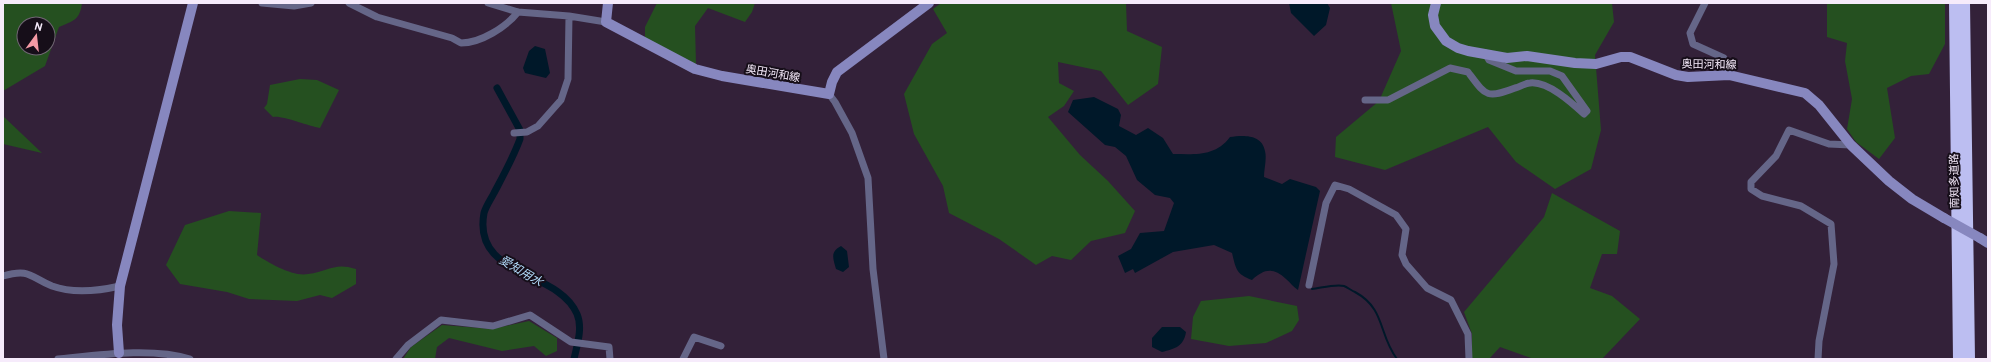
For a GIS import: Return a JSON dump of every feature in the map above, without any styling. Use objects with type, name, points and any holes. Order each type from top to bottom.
[{"type":"highway","name":"南知多道路","points":[[1955,3],[1959,359]]},
{"type":"highway","name":"南知多道路","points":[[1964,3],[1969,359]]},
{"type":"main road","points":[[119,353],[117,325],[120,286],[193,3]]},
{"type":"main road","points":[[606,22],[608,3]]},
{"type":"main road","points":[[829,94],[832,82],[837,72],[928,3]]},
{"type":"main road","name":"奥田河和線","points":[[1436,3],[1433,15],[1435,26],[1446,41],[1458,48],[1507,58],[1527,56],[1575,63],[1596,64],[1621,57],[1630,57],[1676,75],[1729,75],[1805,93],[1819,104],[1851,145],[1888,181],[1912,199],[1984,240]]},
{"type":"main road","name":"奥田河和線","points":[[606,22],[695,69],[722,76],[829,94]]},
{"type":"street","points":[[262,3],[294,6],[311,3]]},
{"type":"street","points":[[349,3],[378,17],[452,38],[461,44],[482,38],[495,31],[518,12]]},
{"type":"street","points":[[488,3],[518,12],[569,16],[606,22]]},
{"type":"street","points":[[1705,3],[1690,33],[1692,44],[1724,58],[1729,75]]},
{"type":"street","points":[[514,133],[527,132],[538,126],[561,100],[568,79],[569,16]]},
{"type":"street","points":[[1365,100],[1388,100],[1450,68],[1468,72],[1482,90],[1495,95],[1530,83],[1547,87],[1569,101],[1584,114],[1587,112],[1562,76],[1550,71],[1516,71],[1489,60],[1484,53]]},
{"type":"street","points":[[829,94],[852,133],[868,178],[873,270],[884,359]]},
{"type":"street","points":[[1818,359],[1819,341],[1834,264],[1831,224],[1801,206],[1762,196],[1751,189],[1751,182],[1776,156],[1789,130],[1829,144],[1851,145]]},
{"type":"street","points":[[1309,285],[1326,203],[1335,185],[1349,189],[1396,215],[1406,229],[1402,255],[1406,264],[1427,288],[1450,300],[1468,334],[1469,359]]},
{"type":"street","points":[[3,276],[14,272],[30,273],[52,286],[70,290],[99,291],[120,286]]},
{"type":"street","points":[[396,359],[408,345],[440,320],[492,326],[530,315],[571,342],[584,345],[609,347],[610,359]]},
{"type":"street","points":[[683,359],[694,337],[721,346]]},
{"type":"street","points":[[58,359],[119,353],[178,355],[190,359]]},
{"type":"green space","points":[[3,3],[82,3],[78,16],[72,21],[59,27],[56,35],[56,16],[16,16],[16,56],[49,56],[45,66],[3,91]]},
{"type":"green space","points":[[657,3],[755,3],[752,12],[745,22],[708,8],[695,26],[696,64],[645,38],[645,27]]},
{"type":"green space","points":[[941,3],[1126,3],[1127,31],[1162,47],[1158,84],[1128,105],[1101,71],[1058,62],[1059,83],[1074,91],[1064,106],[1048,117],[1080,155],[1108,181],[1135,211],[1125,233],[1091,241],[1071,260],[1052,256],[1036,265],[999,239],[949,213],[943,186],[914,134],[904,94],[932,44],[947,33],[933,9]]},
{"type":"green space","points":[[1391,3],[1612,3],[1614,22],[1595,55],[1601,130],[1591,169],[1555,189],[1516,162],[1488,127],[1385,170],[1335,157],[1336,137],[1379,101],[1401,51]]},
{"type":"green space","points":[[1827,3],[1945,3],[1945,44],[1929,74],[1911,76],[1887,88],[1895,138],[1879,159],[1856,142],[1847,129],[1852,99],[1845,61],[1847,43],[1827,37]]},
{"type":"green space","points":[[300,79],[317,80],[339,90],[320,128],[273,117],[264,108],[267,104],[270,85]]},
{"type":"green space","points":[[3,116],[42,153],[3,144]]},
{"type":"green space","points":[[1552,193],[1620,231],[1617,254],[1602,254],[1590,288],[1612,296],[1640,319],[1602,359],[1534,359],[1500,347],[1489,359],[1472,359],[1472,334],[1464,312],[1544,217]]},
{"type":"green space","points":[[229,211],[261,213],[257,255],[268,262],[281,269],[302,274],[315,273],[343,266],[349,267],[356,269],[356,284],[332,298],[320,295],[297,301],[249,299],[227,292],[180,284],[166,265],[185,225]]},
{"type":"green space","points":[[1249,296],[1297,306],[1299,320],[1292,331],[1266,343],[1229,346],[1191,339],[1193,317],[1201,301]]},
{"type":"green space","points":[[529,321],[557,338],[557,351],[546,356],[534,346],[502,351],[449,338],[437,347],[435,359],[403,359],[411,347],[442,325],[492,329]]},
{"type":"water","points":[[1289,3],[1327,3],[1330,8],[1326,25],[1314,36],[1291,13]]},
{"type":"water","points":[[535,46],[545,49],[550,73],[546,78],[525,73],[523,68],[529,51]]},
{"type":"water","points":[[1094,97],[1118,109],[1121,115],[1119,126],[1136,135],[1148,128],[1163,138],[1173,154],[1204,153],[1218,148],[1230,137],[1251,137],[1260,141],[1266,154],[1264,177],[1282,184],[1290,179],[1316,187],[1320,191],[1298,290],[1288,280],[1273,271],[1265,272],[1252,280],[1243,276],[1238,270],[1232,253],[1214,245],[1173,252],[1135,273],[1133,269],[1125,273],[1118,256],[1131,249],[1140,233],[1164,231],[1174,203],[1170,198],[1155,195],[1137,180],[1126,156],[1115,147],[1105,145],[1068,112],[1073,100]]},
{"type":"water","points":[[841,246],[847,251],[849,267],[843,272],[836,269],[833,258],[835,251]]},
{"type":"water","points":[[1162,327],[1180,327],[1186,332],[1181,344],[1171,350],[1162,352],[1152,347],[1152,338]]},
{"type":"waterway","name":"愛知用水","points":[[497,88],[520,130],[520,139],[508,167],[485,210],[484,234],[491,250],[503,262],[553,288],[567,299],[579,319],[579,336],[574,359]]},
{"type":"waterway","points":[[1312,289],[1344,286],[1365,299],[1377,314],[1391,350],[1397,359]]}]
